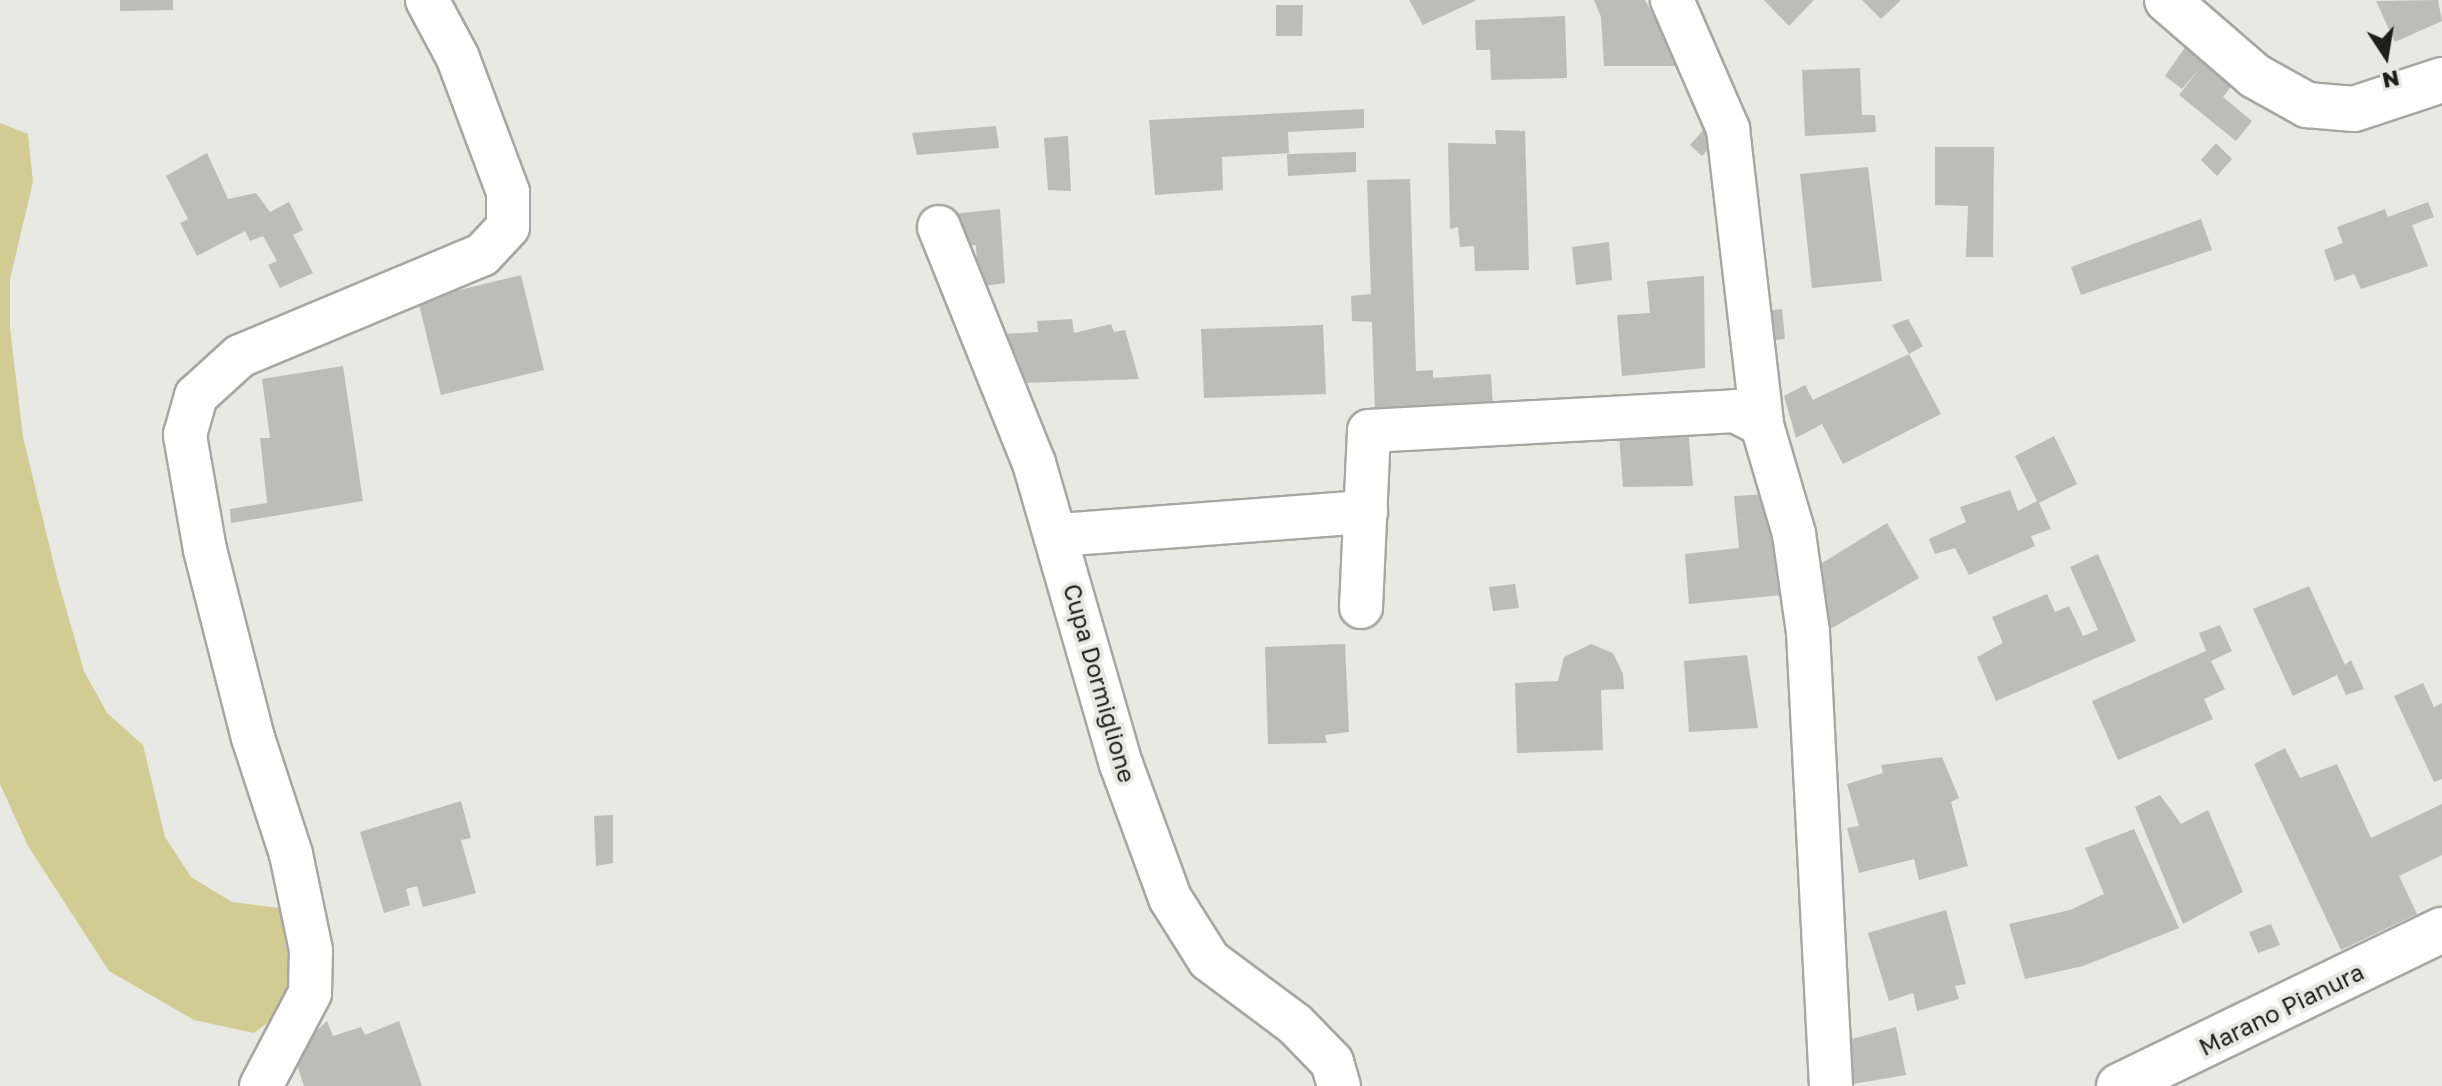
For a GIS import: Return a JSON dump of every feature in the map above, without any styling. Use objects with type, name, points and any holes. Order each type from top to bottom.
[{"type":"street","points":[[261,1086],[310,993],[311,950],[291,854],[253,738],[205,550],[185,435],[196,396],[240,356],[482,255],[508,227],[508,192],[458,58],[427,0]]},
{"type":"street","points":[[1672,0],[1728,129],[1762,425],[1794,534],[1808,632],[1831,1086]]},
{"type":"street","points":[[2167,0],[2255,76],[2307,105],[2354,109],[2442,80]]},
{"type":"street","name":"Cupa Dormiglione","points":[[939,227],[1058,535],[1121,764],[1170,898],[1209,960],[1295,1024],[1332,1062],[1339,1086]]},
{"type":"street","points":[[1361,607],[1369,431],[1735,411],[1762,425]]},
{"type":"street","points":[[1058,535],[1366,512]]},
{"type":"street","name":"Marano Pianura","points":[[2119,1086],[2442,930]]},
{"type":"shaded area","points":[[0,123],[28,134],[33,182],[10,279],[10,328],[23,437],[57,577],[84,671],[107,713],[143,745],[165,837],[191,877],[232,902],[279,908],[292,969],[288,1007],[254,1033],[194,1020],[109,971],[28,846],[0,784]]},
{"type":"building","points":[[120,0],[173,0],[173,10],[120,11]]},
{"type":"building","points":[[1409,0],[1475,0],[1475,1],[1423,25]]},
{"type":"building","points":[[1594,0],[1645,0],[1680,66],[1604,66],[1601,17]]},
{"type":"building","points":[[1764,0],[1814,0],[1789,26]]},
{"type":"building","points":[[1862,0],[1901,0],[1881,19]]},
{"type":"building","points":[[2438,0],[2442,21],[2395,42],[2376,1]]},
{"type":"building","points":[[1276,5],[1303,5],[1302,36],[1276,36]]},
{"type":"building","points":[[1565,16],[1567,78],[1491,80],[1490,50],[1476,50],[1475,20]]},
{"type":"building","points":[[2188,43],[2236,80],[2223,97],[2252,121],[2236,141],[2179,95],[2201,67],[2182,89],[2165,76]]},
{"type":"building","points":[[1860,68],[1862,115],[1875,115],[1876,132],[1805,136],[1802,70]]},
{"type":"building","points":[[1364,109],[1364,128],[1288,132],[1289,153],[1222,157],[1223,190],[1155,195],[1149,120]]},
{"type":"building","points":[[996,126],[999,148],[917,155],[912,133]]},
{"type":"building","points":[[1705,128],[1717,139],[1702,156],[1690,145]]},
{"type":"building","points":[[1495,130],[1525,131],[1529,270],[1475,271],[1474,246],[1460,247],[1458,227],[1450,229],[1448,143],[1496,144]]},
{"type":"building","points":[[1068,136],[1071,191],[1048,190],[1044,138]]},
{"type":"building","points":[[2216,143],[2232,159],[2217,176],[2201,160]]},
{"type":"building","points":[[1935,147],[1994,147],[1993,257],[1966,257],[1968,206],[1935,205]]},
{"type":"building","points":[[1356,152],[1356,172],[1288,176],[1287,154]]},
{"type":"building","points":[[207,153],[228,199],[256,193],[270,212],[289,202],[303,230],[293,235],[313,273],[280,288],[268,265],[277,261],[263,236],[250,241],[245,231],[197,256],[180,223],[188,219],[166,176]]},
{"type":"building","points":[[1868,167],[1882,281],[1812,288],[1800,174]]},
{"type":"building","points":[[1410,179],[1416,371],[1433,370],[1433,378],[1491,374],[1493,407],[1375,411],[1372,322],[1352,321],[1351,296],[1371,294],[1367,180]]},
{"type":"building","points":[[2428,202],[2434,217],[2412,225],[2428,266],[2361,289],[2354,274],[2335,281],[2324,250],[2343,243],[2337,227],[2385,209],[2388,217]]},
{"type":"building","points":[[1000,209],[1005,283],[978,287],[976,245],[954,247],[952,214]]},
{"type":"building","points":[[2201,219],[2212,250],[2081,295],[2071,267]]},
{"type":"building","points":[[1609,242],[1612,280],[1576,285],[1572,247]]},
{"type":"building","points":[[521,275],[544,370],[441,395],[418,300]]},
{"type":"building","points":[[1704,276],[1705,368],[1622,376],[1617,315],[1650,313],[1647,281]]},
{"type":"building","points":[[1782,309],[1785,339],[1763,341],[1762,311]]},
{"type":"building","points":[[1072,319],[1074,333],[1111,324],[1114,332],[1125,330],[1139,379],[1023,383],[1023,374],[1013,376],[1001,334],[1038,332],[1037,321]]},
{"type":"building","points":[[1908,319],[1923,346],[1909,354],[1892,325]]},
{"type":"building","points":[[1323,325],[1326,394],[1204,398],[1201,329]]},
{"type":"building","points":[[1909,354],[1941,414],[1843,464],[1822,424],[1796,438],[1784,396],[1805,385],[1813,400]]},
{"type":"building","points":[[343,366],[363,501],[231,523],[230,509],[267,503],[260,438],[270,438],[262,379]]},
{"type":"building","points":[[1688,428],[1693,486],[1623,487],[1619,435]]},
{"type":"building","points":[[2054,436],[2077,484],[2039,503],[2051,529],[2031,536],[2035,546],[1969,575],[1955,548],[1935,554],[1929,539],[1966,522],[1960,507],[2010,490],[2018,511],[2037,501],[2015,456]]},
{"type":"building","points":[[1770,494],[1794,594],[1689,604],[1685,554],[1739,548],[1734,496]]},
{"type":"building","points":[[1887,523],[1919,578],[1825,632],[1814,568]]},
{"type":"building","points":[[2098,554],[2136,641],[1996,701],[1977,657],[2003,643],[1992,617],[2047,594],[2055,612],[2069,606],[2083,636],[2098,630],[2070,567]]},
{"type":"building","points":[[1515,584],[1519,608],[1493,611],[1489,587]]},
{"type":"building","points":[[2309,586],[2345,665],[2351,660],[2364,689],[2346,695],[2337,675],[2293,696],[2253,609]]},
{"type":"building","points":[[2220,625],[2232,651],[2211,661],[2225,689],[2204,699],[2213,719],[2118,760],[2092,701],[2206,651],[2199,633]]},
{"type":"building","points":[[1345,644],[1349,732],[1325,735],[1327,743],[1268,744],[1265,647]]},
{"type":"building","points":[[1591,644],[1613,653],[1623,674],[1624,689],[1601,690],[1603,750],[1517,753],[1515,683],[1558,681],[1564,657]]},
{"type":"building","points":[[1747,655],[1758,728],[1689,732],[1684,661]]},
{"type":"building","points":[[2423,683],[2434,707],[2442,703],[2442,779],[2434,782],[2394,696]]},
{"type":"building","points":[[2285,748],[2300,778],[2337,764],[2371,838],[2442,804],[2442,855],[2399,876],[2417,914],[2341,950],[2254,764]]},
{"type":"building","points":[[1942,757],[1959,798],[1951,802],[1968,866],[1919,880],[1914,859],[1859,873],[1847,828],[1859,826],[1847,784],[1883,773],[1881,765]]},
{"type":"building","points":[[2160,795],[2181,824],[2208,810],[2243,892],[2183,924],[2135,807]]},
{"type":"building","points":[[461,801],[471,838],[461,840],[476,893],[423,907],[417,886],[406,889],[410,905],[384,913],[360,832]]},
{"type":"building","points":[[613,815],[613,863],[596,866],[594,816]]},
{"type":"building","points":[[2134,829],[2179,928],[2083,966],[2025,979],[2009,924],[2070,910],[2104,894],[2085,848]]},
{"type":"building","points":[[1946,910],[1966,984],[1955,986],[1959,999],[1917,1011],[1913,993],[1889,1001],[1868,933]]},
{"type":"building","points":[[2271,924],[2280,945],[2258,953],[2249,932]]},
{"type":"building","points":[[327,1021],[333,1036],[361,1027],[365,1035],[399,1021],[422,1086],[304,1086],[293,1053]]},
{"type":"building","points":[[1896,1027],[1906,1075],[1841,1086],[1837,1043]]}]
